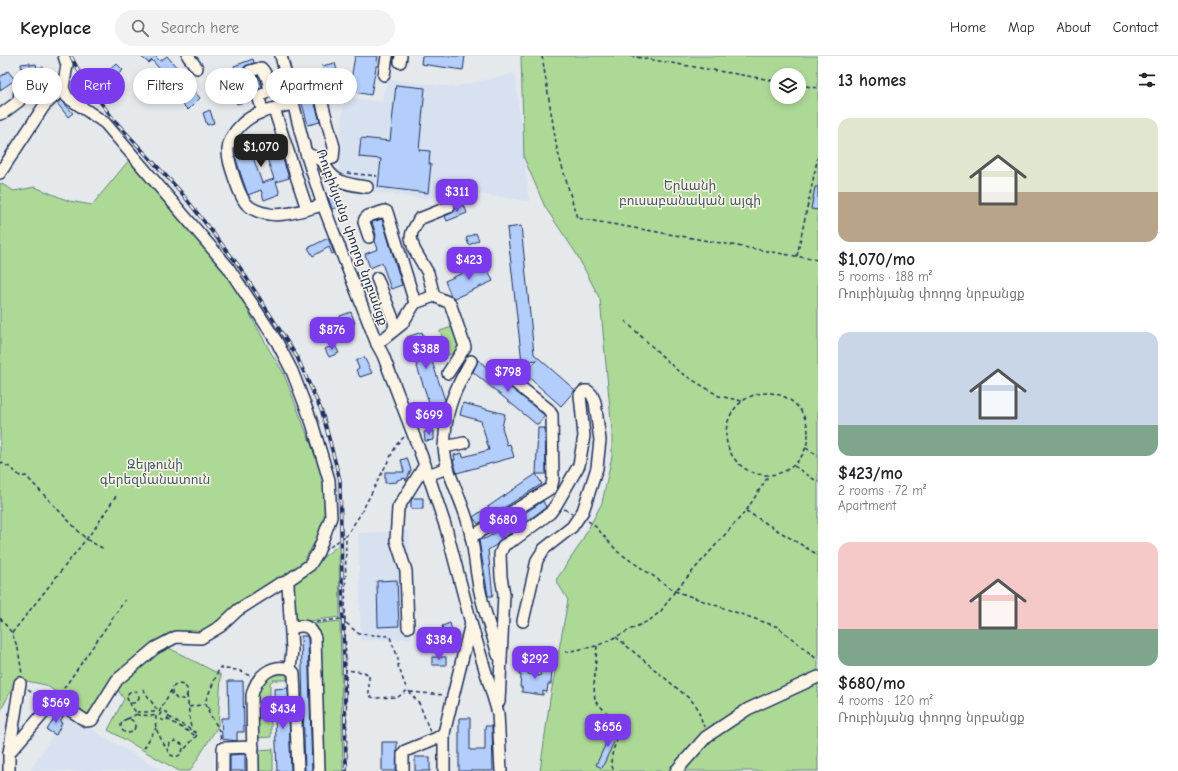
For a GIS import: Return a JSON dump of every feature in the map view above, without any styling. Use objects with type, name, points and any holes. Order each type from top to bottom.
[{"type":"street","points":[[0,172],[44,106],[63,88],[67,65],[64,56]]},
{"type":"street","points":[[188,56],[197,68]]},
{"type":"street","name":"Ռուբինյանց փողոց նրբանցք","points":[[281,56],[284,68]]},
{"type":"street","points":[[384,75],[387,56]]},
{"type":"street","points":[[258,69],[261,68],[265,73],[269,83],[269,91],[260,96],[259,99],[268,111],[307,209]]},
{"type":"street","points":[[5,750],[53,703],[86,721],[92,720],[117,680],[155,648],[176,637],[201,638],[221,626],[238,610],[279,584],[286,582],[310,565],[318,552],[331,518],[329,480],[309,416],[292,371],[277,342],[228,267],[105,123],[68,97],[63,88]]},
{"type":"street","points":[[0,114],[15,104]]},
{"type":"street","points":[[293,104],[252,116],[242,124],[231,139],[228,148],[228,160],[243,201],[252,208],[267,214],[276,215],[323,205]]},
{"type":"street","name":"Ռուբինյանց փողոց նրբանցք","points":[[293,104],[306,153],[323,205],[412,431],[446,528],[471,623],[498,713],[501,771]]},
{"type":"street","points":[[322,104],[334,147],[333,158],[323,161]]},
{"type":"street","points":[[306,153],[323,161],[328,172],[332,176],[349,185],[367,187]]},
{"type":"street","points":[[434,296],[428,273],[414,249],[411,238],[412,232],[419,219],[449,207]]},
{"type":"street","points":[[369,237],[364,222],[365,219],[368,216],[385,211],[388,216],[415,303]]},
{"type":"street","points":[[377,278],[395,324],[393,331]]},
{"type":"street","points":[[378,344],[402,324],[415,303],[434,296],[450,303],[465,347],[448,373]]},
{"type":"street","points":[[471,361],[454,395],[447,418],[444,447],[447,468],[465,512],[471,537],[481,596],[500,663]]},
{"type":"street","points":[[471,537],[551,488],[553,480],[552,415],[548,409],[514,382]]},
{"type":"street","points":[[498,713],[500,663],[504,622],[504,594],[501,577],[500,554],[504,545],[515,539],[550,513],[579,465],[584,436],[580,395],[584,391],[588,391],[592,394],[595,402],[600,440],[597,468],[583,512],[566,532],[544,549],[537,560],[523,621]]},
{"type":"street","points":[[444,447],[464,443]]},
{"type":"street","points":[[408,627],[406,571],[396,540],[398,508],[426,470],[447,468]]},
{"type":"street","points":[[286,582],[288,585],[291,628],[292,650],[290,669]]},
{"type":"street","points":[[444,771],[444,733],[471,623]]},
{"type":"street","points":[[291,628],[296,626],[306,626],[310,628],[316,643],[319,771]]},
{"type":"street","points":[[253,771],[252,695],[254,687],[260,676],[274,669],[280,668],[290,669],[294,673],[298,771]]},
{"type":"street","points":[[676,771],[708,736],[748,709],[818,677]]},
{"type":"street","points":[[9,771],[5,750],[20,683]]},
{"type":"street","points":[[403,771],[403,754],[405,750],[432,740],[444,733]]},
{"type":"street","points":[[223,771],[223,748],[253,747]]},
{"type":"path","points":[[542,56],[557,149],[577,218],[818,260]]},
{"type":"path","points":[[630,56],[770,80]]},
{"type":"path","points":[[806,86],[818,88]]},
{"type":"path","points":[[797,256],[818,156]]},
{"type":"path","points":[[341,173],[377,176]]},
{"type":"path","points":[[625,321],[678,372],[719,396],[742,401]]},
{"type":"path","points":[[767,393],[780,395],[791,401],[801,410],[807,422],[808,435],[806,448],[801,458],[794,466],[782,472],[769,475],[756,474],[744,469],[735,460],[728,448],[726,436],[727,422],[733,411],[742,401],[754,395],[767,393]]},
{"type":"path","points":[[318,552],[325,550],[346,536],[360,515],[397,444],[412,431]]},
{"type":"path","points":[[806,448],[818,456]]},
{"type":"path","points":[[0,462],[11,468],[21,477],[26,476],[86,539],[104,549]]},
{"type":"path","points":[[794,466],[818,482]]},
{"type":"path","points":[[566,652],[597,646],[650,620],[661,611],[675,591],[746,511],[769,475]]},
{"type":"path","points":[[12,633],[86,539],[116,496]]},
{"type":"path","points":[[556,505],[591,522],[618,552],[675,591],[778,627],[818,660]]},
{"type":"path","points":[[746,511],[818,555]]},
{"type":"path","points":[[346,536],[345,622],[347,771]]},
{"type":"path","points":[[0,618],[12,633],[18,649],[19,662],[22,671],[20,683],[53,703],[125,600]]},
{"type":"path","points":[[306,626],[308,623],[340,619],[358,634],[390,636],[399,660],[398,666],[404,684],[420,705],[432,740]]},
{"type":"path","points":[[616,637],[694,703],[708,736]]},
{"type":"path","points":[[597,646],[594,686],[595,701],[622,728],[615,745],[610,764],[615,771]]},
{"type":"path","points":[[223,748],[218,727],[212,720],[206,708],[206,700],[220,667],[227,670],[241,672],[246,675],[260,676]]},
{"type":"path","points":[[346,670],[364,672],[370,675],[369,696],[374,698],[398,697],[408,690]]},
{"type":"path","points":[[159,712],[172,689],[178,684],[183,684],[187,688],[191,730]]},
{"type":"path","points":[[143,689],[159,712],[162,720],[167,719],[196,736]]},
{"type":"path","points":[[172,689],[172,694],[177,699],[182,700],[187,695]]},
{"type":"path","points":[[130,702],[136,703],[139,700],[140,696],[136,692],[130,692],[127,699],[138,715],[160,716]]},
{"type":"path","points":[[410,692],[454,695]]},
{"type":"path","points":[[189,707],[206,704]]},
{"type":"path","points":[[206,704],[212,713]]},
{"type":"path","points":[[127,719],[133,721],[135,724],[134,729],[131,732],[125,732],[122,728],[122,724],[127,718],[137,713],[163,711],[169,714],[169,717],[198,734],[196,736]]},
{"type":"path","points":[[156,716],[156,728],[170,754],[178,756],[196,736]]},
{"type":"path","points":[[144,748],[156,728]]},
{"type":"path","points":[[168,750],[170,742],[175,740],[182,744],[183,751]]},
{"type":"shaded area","points":[[515,73],[529,201],[455,191],[424,199],[337,187],[343,104],[357,104],[357,99],[382,102],[387,79],[454,87]]},
{"type":"shaded area","points":[[409,531],[412,639],[361,640],[358,533]]},
{"type":"shaded area","points":[[66,714],[163,771],[30,771]]},
{"type":"green space","name":"Երևանի բուսաբանական այգի","points":[[521,56],[818,56],[818,771],[540,771],[550,699],[568,600],[556,580],[579,546],[602,503],[612,456],[612,431],[600,299],[576,253],[545,207],[524,158]]},
{"type":"green space","name":"Զեյթունի գերեզմանատուն","points":[[130,159],[209,250],[240,296],[283,372],[326,483],[328,519],[302,564],[229,610],[207,637],[153,643],[87,714],[46,685],[17,679],[0,712],[0,183],[14,191],[35,187],[69,201],[92,205]]},
{"type":"green space","points":[[452,327],[460,351],[448,355],[440,331]]},
{"type":"green space","points":[[339,545],[340,617],[293,623],[290,582]]},
{"type":"green space","points":[[340,621],[343,771],[323,771],[313,624]]},
{"type":"green space","points":[[161,644],[221,675],[218,726],[190,771],[179,771],[108,730],[124,699],[117,689]]},
{"type":"green space","points":[[287,671],[287,680],[273,680],[270,683],[270,706],[267,707],[267,714],[271,714],[271,737],[256,738],[256,713],[259,711],[259,705],[256,705],[258,691],[268,677]]},
{"type":"green space","points":[[273,749],[273,771],[258,771],[257,750]]},
{"type":"building","points":[[140,56],[155,56],[160,61],[167,56],[177,68],[159,68],[152,60],[149,63]]},
{"type":"building","points":[[355,56],[378,56],[371,95],[357,92],[357,68],[353,68]]},
{"type":"building","points":[[422,56],[465,56],[463,70],[421,64]]},
{"type":"building","points":[[253,59],[254,63],[245,66],[244,68],[234,68],[234,66]]},
{"type":"building","points":[[116,63],[121,68],[110,68]]},
{"type":"building","points":[[335,63],[336,68],[323,68],[322,66]]},
{"type":"building","points":[[21,64],[36,64],[37,68],[22,68]]},
{"type":"building","points":[[8,71],[12,76],[12,82],[0,90],[0,77]]},
{"type":"building","points":[[258,76],[262,87],[258,89]]},
{"type":"building","points":[[396,85],[425,88],[419,150],[430,151],[429,164],[431,164],[428,193],[378,187],[381,159],[359,157],[361,138],[390,141]]},
{"type":"building","points":[[62,101],[73,113],[68,117],[58,104],[62,104]]},
{"type":"building","points":[[182,104],[194,104],[188,110]]},
{"type":"building","points":[[302,104],[315,104],[320,122],[308,125]]},
{"type":"building","points":[[210,110],[214,123],[207,125],[203,113]]},
{"type":"building","points":[[259,136],[265,153],[253,157],[262,183],[274,179],[264,149],[278,144],[289,178],[276,182],[280,194],[264,200],[261,190],[248,195],[235,156],[247,152],[244,142]]},
{"type":"building","points":[[815,187],[818,187],[818,210],[811,209]]},
{"type":"building","points":[[338,195],[342,202],[341,205],[332,209],[328,197]]},
{"type":"building","points":[[464,205],[467,213],[447,221],[445,216],[454,212],[456,208]]},
{"type":"building","points":[[382,219],[402,285],[391,289],[382,263],[370,268],[365,254],[378,249],[372,222]]},
{"type":"building","points":[[521,226],[534,354],[575,390],[561,406],[525,374],[537,360],[522,362],[507,228]]},
{"type":"building","points":[[476,233],[479,240],[469,245],[466,238]]},
{"type":"building","points":[[328,238],[334,253],[332,254],[329,247],[313,256],[308,248]]},
{"type":"building","points":[[485,263],[493,281],[455,298],[451,296],[445,281]]},
{"type":"building","points":[[351,312],[355,323],[343,326],[340,316]]},
{"type":"building","points":[[422,332],[445,400],[443,404],[431,408],[407,337]]},
{"type":"building","points":[[335,345],[339,353],[329,357],[325,349]]},
{"type":"building","points":[[364,357],[372,373],[360,377],[356,370],[359,368],[356,361]]},
{"type":"building","points":[[478,360],[545,416],[538,424],[536,424],[473,372]]},
{"type":"building","points":[[463,403],[505,414],[502,427],[507,445],[510,444],[514,457],[457,473],[453,460],[455,460],[454,455],[462,453],[463,457],[489,450],[481,421],[460,415]]},
{"type":"building","points":[[538,428],[545,428],[546,474],[536,474]]},
{"type":"building","points":[[434,431],[434,440],[425,441],[424,432]]},
{"type":"building","points":[[407,458],[411,470],[406,481],[405,478],[397,480],[397,482],[385,483],[385,472],[404,472],[401,460]]},
{"type":"building","points":[[536,474],[542,484],[478,524],[473,517]]},
{"type":"building","points":[[413,498],[423,498],[423,509],[411,509],[411,500]]},
{"type":"building","points":[[543,501],[546,507],[545,508],[488,550],[493,596],[488,596],[479,540],[487,538]]},
{"type":"building","points":[[397,580],[399,626],[378,627],[377,581]]},
{"type":"building","points":[[450,623],[453,634],[445,636],[442,626]]},
{"type":"building","points":[[301,636],[307,636],[308,639],[312,771],[305,771]]},
{"type":"building","points":[[432,657],[446,657],[446,665],[432,665]]},
{"type":"building","points":[[520,664],[527,664],[529,668],[528,674],[540,676],[543,668],[552,669],[551,684],[548,684],[547,692],[543,691],[543,695],[522,692],[522,687],[520,687],[521,675],[519,675]]},
{"type":"building","points":[[228,681],[243,681],[244,732],[237,732],[237,741],[222,739],[221,718],[229,718]]},
{"type":"building","points":[[288,688],[291,771],[277,771],[274,689]]},
{"type":"building","points":[[56,712],[64,715],[56,735],[47,730],[55,717],[53,716]]},
{"type":"building","points":[[459,718],[470,718],[470,750],[485,750],[485,726],[492,726],[493,771],[459,771]]},
{"type":"building","points":[[613,728],[619,731],[602,768],[596,765]]},
{"type":"building","points":[[382,742],[397,742],[396,771],[382,771]]},
{"type":"building","points":[[245,754],[245,771],[230,771],[230,755]]},
{"type":"building","points":[[415,757],[430,757],[430,771],[415,771]]},
{"type":"railway","points":[[71,56],[84,81],[115,121],[180,191],[239,266],[297,357],[322,412],[340,480],[346,771]]}]
